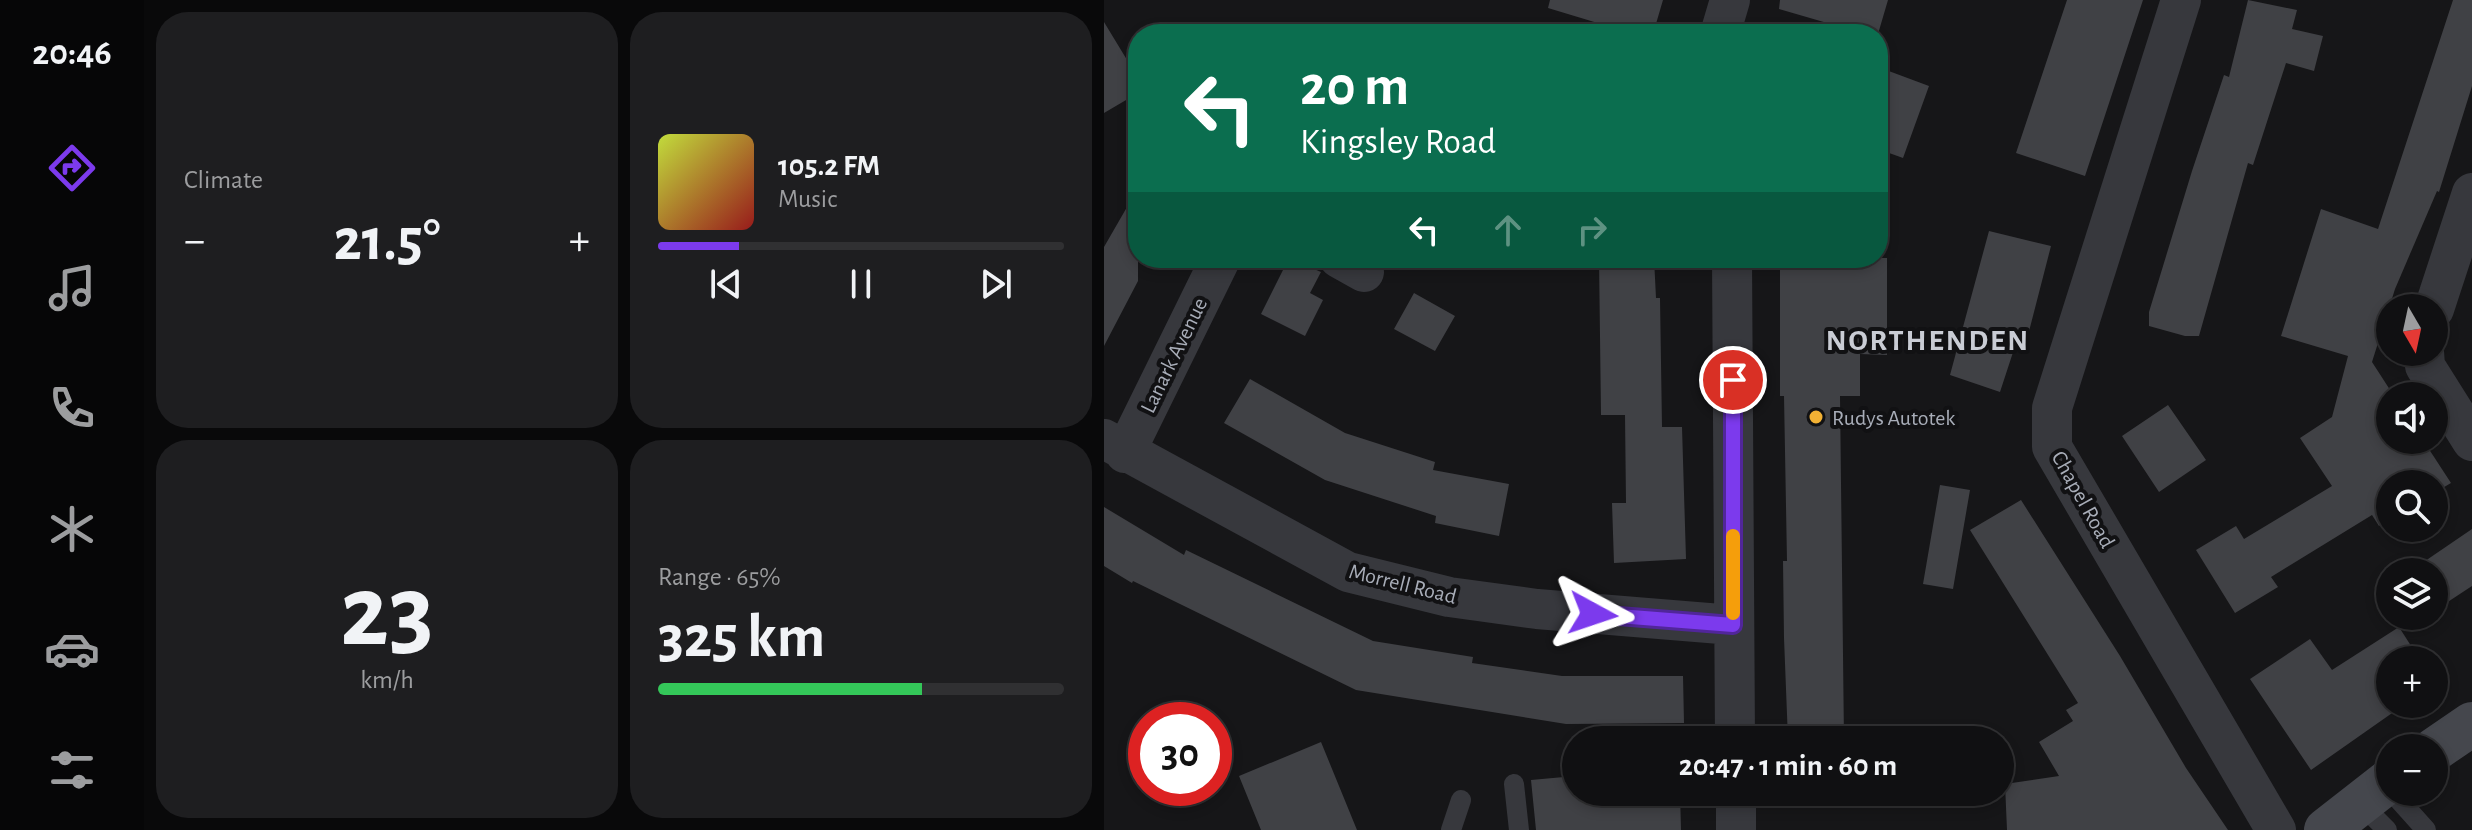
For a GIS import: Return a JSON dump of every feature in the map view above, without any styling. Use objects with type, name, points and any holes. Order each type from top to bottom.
[{"type":"main road","points":[[2448,740],[2472,724]]},
{"type":"main road","points":[[2326,830],[2376,801]]},
{"type":"street","points":[[1723,24],[1730,0]]},
{"type":"street","name":"Chapel Road","points":[[2181,0],[2052,408],[2052,447],[2276,830]]},
{"type":"street","points":[[2439,294],[2472,193]]},
{"type":"street","name":"Lanark Avenue","points":[[1114,446],[1215,268]]},
{"type":"street","points":[[1732,268],[1735,726]]},
{"type":"street","points":[[2425,366],[2472,441]]},
{"type":"street","name":"Morrell Road","points":[[1114,446],[1348,572],[1449,597],[1522,607],[1733,625]]},
{"type":"street","points":[[1736,806],[1736,830]]},
{"type":"lane","points":[[1514,784],[1519,830]]},
{"type":"lane","points":[[1451,830],[1461,800]]},
{"type":"lane","points":[[2396,806],[2426,830]]},
{"type":"building","points":[[1550,0],[1663,0],[1656,24],[1601,24],[1548,8]]},
{"type":"building","points":[[1780,0],[1888,0],[1881,24],[1831,24],[1779,9]]},
{"type":"building","points":[[2067,0],[2143,0],[2085,176],[2016,153]]},
{"type":"building","points":[[2248,0],[2297,10],[2292,29],[2323,36],[2314,71],[2286,63],[2253,165],[2248,163],[2199,336],[2185,336],[2149,326],[2149,312],[2224,75],[2229,77]]},
{"type":"building","points":[[2453,0],[2472,0],[2472,86],[2439,192],[2393,294],[2376,294],[2376,349],[2372,362],[2385,382],[2376,382],[2376,454],[2432,454],[2443,470],[2376,470],[2376,521],[2372,515],[2271,577],[2278,587],[2235,613],[2196,550],[2236,526],[2244,539],[2332,486],[2300,438],[2332,417],[2348,356],[2281,336],[2321,209],[2378,229]]},
{"type":"building","points":[[1104,22],[1128,62],[1128,99],[1104,113]]},
{"type":"building","points":[[1888,71],[1929,86],[1903,158],[1888,153]]},
{"type":"building","points":[[1128,205],[1128,268],[1138,268],[1138,281],[1104,346],[1104,247]]},
{"type":"building","points":[[1989,231],[2051,246],[2027,339],[2018,337],[2000,392],[1950,375]]},
{"type":"building","points":[[1284,268],[1312,268],[1321,272],[1310,293],[1323,300],[1305,336],[1261,314]]},
{"type":"building","points":[[1599,268],[1654,268],[1656,298],[1660,298],[1662,427],[1682,427],[1686,559],[1614,563],[1612,503],[1626,503],[1625,415],[1601,415]]},
{"type":"building","points":[[1780,268],[1887,268],[1887,355],[1860,354],[1860,396],[1840,396],[1844,726],[1787,726],[1783,561],[1787,561],[1784,396],[1780,396]]},
{"type":"building","points":[[1414,293],[1455,316],[1435,351],[1394,329]]},
{"type":"building","points":[[1250,379],[1345,433],[1435,462],[1433,470],[1509,484],[1499,536],[1435,523],[1436,516],[1325,480],[1224,423]]},
{"type":"building","points":[[2168,405],[2206,460],[2159,492],[2122,436]]},
{"type":"building","points":[[1940,485],[1970,490],[1953,589],[1923,584]]},
{"type":"building","points":[[2021,500],[2120,656],[2186,768],[2228,830],[2007,830],[2006,806],[2014,806],[2014,783],[2059,776],[2039,742],[2073,721],[2066,710],[2078,703],[1970,530]]},
{"type":"building","points":[[1104,507],[1184,555],[1186,550],[1373,641],[1473,657],[1472,663],[1562,676],[1683,676],[1684,723],[1566,724],[1356,690],[1132,583],[1104,566]]},
{"type":"building","points":[[2472,529],[2472,586],[2448,602],[2448,558],[2430,558]]},
{"type":"building","points":[[2394,630],[2401,630],[2411,646],[2376,646],[2376,718],[2385,718],[2311,770],[2250,679],[2310,639],[2332,670]]},
{"type":"building","points":[[1321,742],[1357,830],[1261,830],[1239,776]]},
{"type":"building","points":[[1562,777],[1562,806],[1680,806],[1681,830],[1536,830],[1531,780]]},
{"type":"slow traffic","points":[[1733,536],[1733,613]]},
{"type":"place","name":"Rudys Autotek","points":[[1816,417]]},
{"type":"district","name":"NORTHENDEN","points":[[1928,340]]},
{"type":"route","points":[[1593,614],[1733,625],[1733,380]]}]
